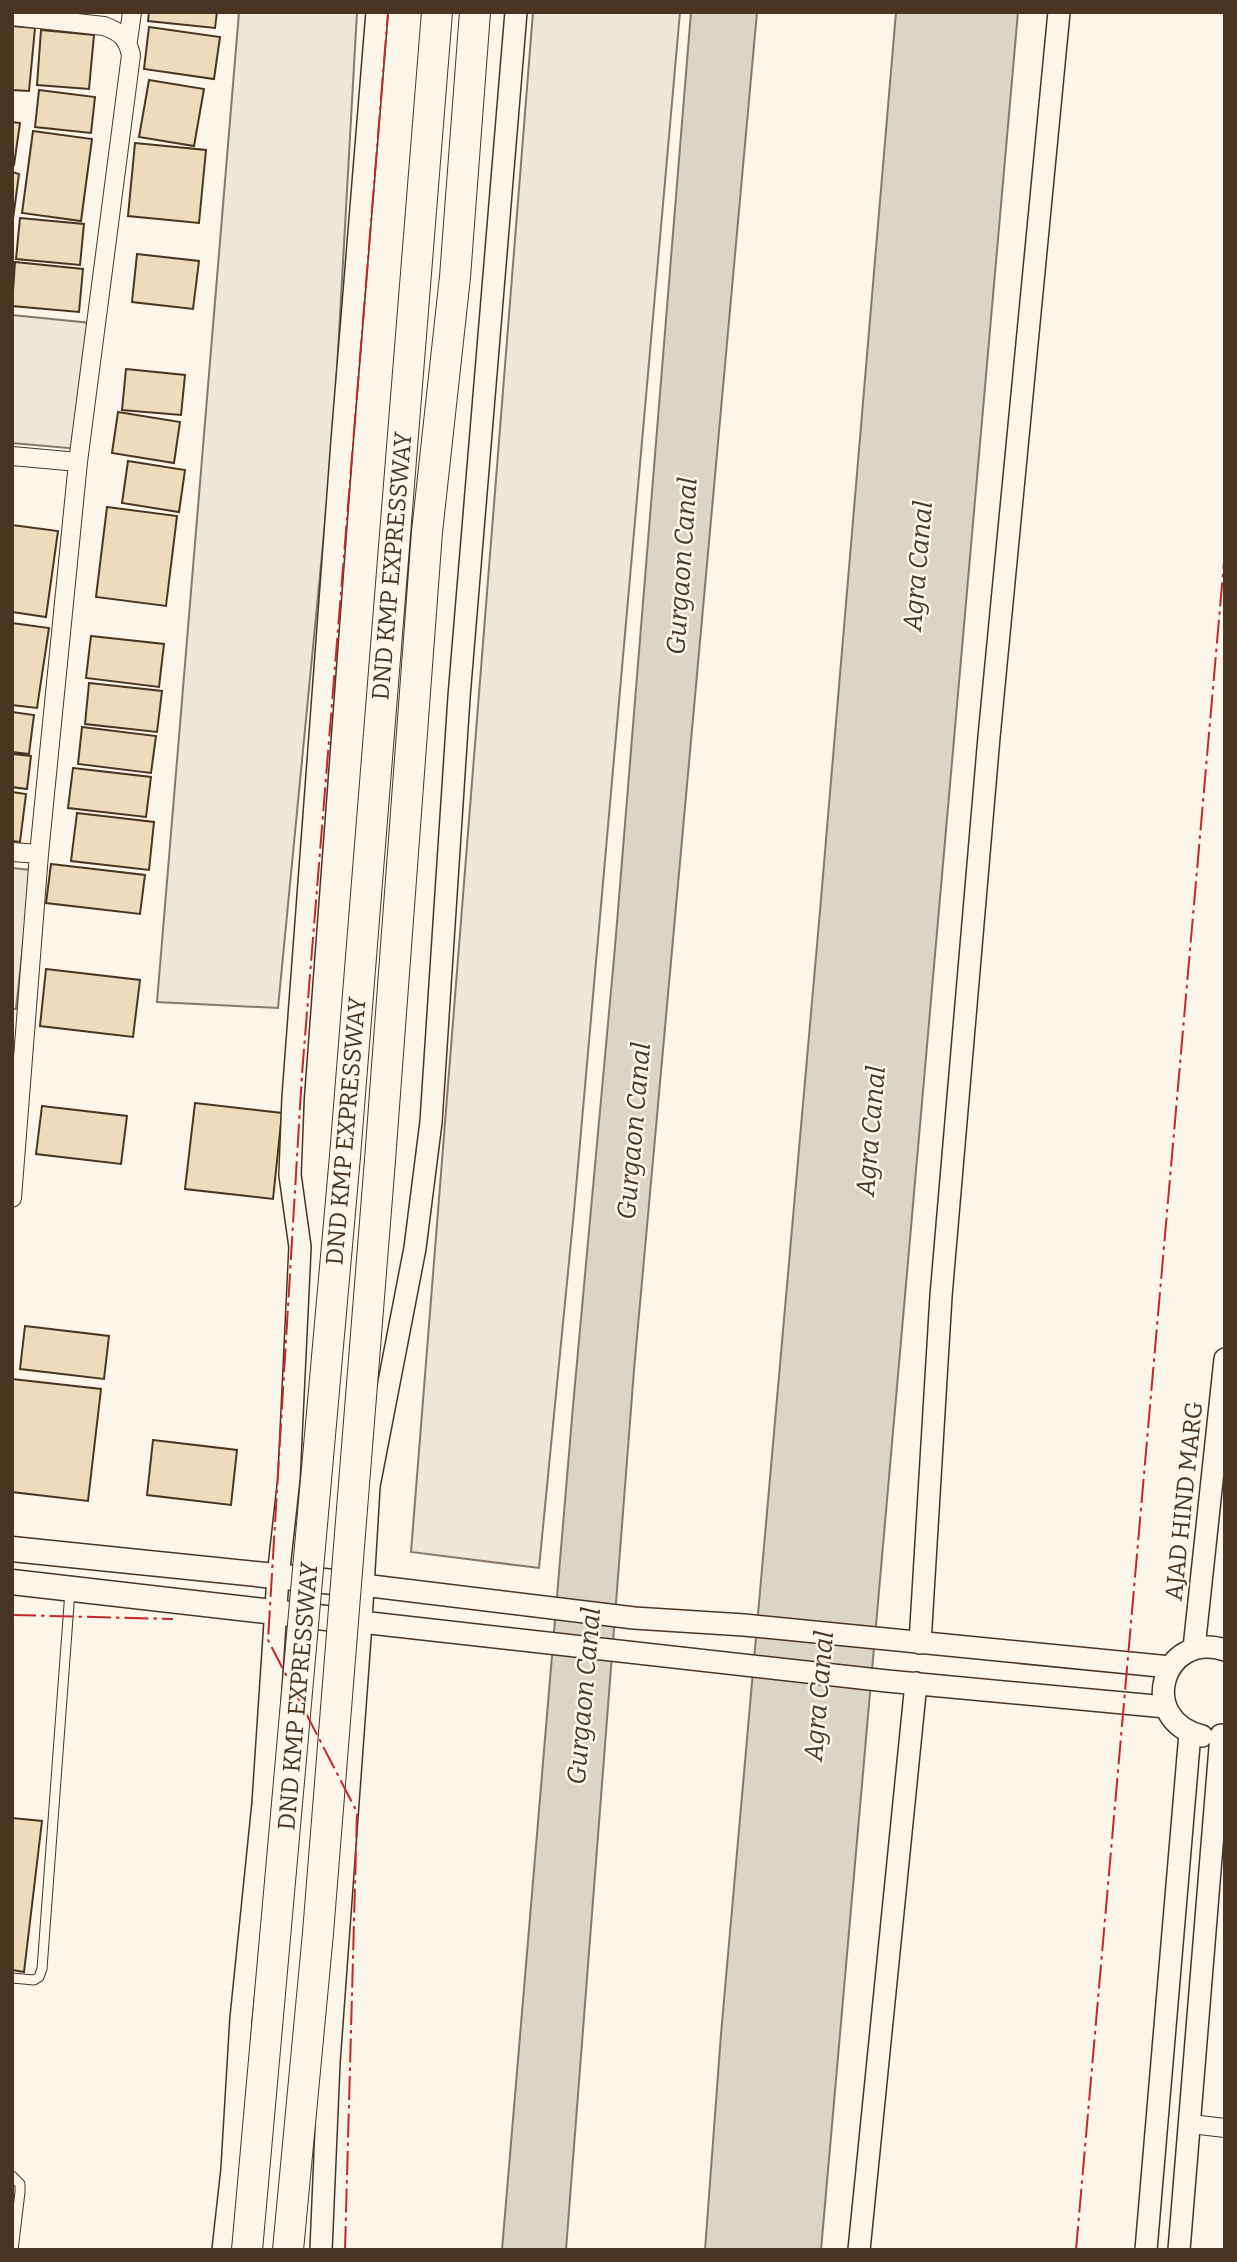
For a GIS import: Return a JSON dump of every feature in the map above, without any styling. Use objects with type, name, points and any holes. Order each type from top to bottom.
[{"type":"highway","name":"DND KMP EXPRESSWAY","points":[[247,2250],[345,1156],[437,12]]},
{"type":"highway","name":"DND KMP EXPRESSWAY","points":[[288,2250],[319,1919],[427,532],[455,277],[475,12]]},
{"type":"main road","points":[[12,1549],[363,1585]]},
{"type":"main road","points":[[12,1581],[361,1622]]},
{"type":"street","points":[[12,1198],[39,854],[78,462],[131,55],[128,41],[132,12]]},
{"type":"street","points":[[223,2250],[262,1804],[275,1611],[289,1478],[300,1247],[290,1175],[293,1098],[377,12]]},
{"type":"street","points":[[321,2250],[329,2062],[369,1486],[415,1248],[431,1122],[459,697],[516,12]]},
{"type":"street","points":[[920,1643],[941,1296],[993,696],[1059,12]]},
{"type":"street","points":[[12,16],[104,26],[117,31],[128,41]]},
{"type":"street","points":[[12,456],[78,462]]},
{"type":"street","points":[[12,852],[39,854]]},
{"type":"street","name":"AJAD HIND MARG","points":[[1195,1648],[1223,1411],[1225,1359]]},
{"type":"street","points":[[363,1585],[634,1618],[744,1625],[1170,1667]]},
{"type":"street","points":[[685,1658],[689,1621]]},
{"type":"street","points":[[361,1622],[887,1681],[1166,1707]]},
{"type":"street","points":[[1179,2250],[1223,1734],[1205,1737],[1190,1733],[1177,1725],[1166,1707],[1163,1681],[1170,1667],[1181,1655],[1195,1648],[1209,1646],[1225,1650]]},
{"type":"street","points":[[859,2250],[916,1683]]},
{"type":"street","points":[[1146,2250],[1190,1733]]},
{"type":"street","points":[[1191,2124],[1225,2128]]},
{"type":"lane","points":[[12,1978],[34,1980],[39,1977],[42,1969],[71,1587]]},
{"type":"lane","points":[[12,2176],[20,2184],[13,2250]]},
{"type":"shaded area","points":[[239,12],[357,12],[333,441],[278,1008],[157,1002]]},
{"type":"shaded area","points":[[533,12],[680,12],[574,1211],[539,1568],[411,1552]]},
{"type":"shaded area","points":[[12,315],[91,323],[79,449],[12,443]]},
{"type":"shaded area","points":[[12,868],[31,870],[16,1009],[12,1009]]},
{"type":"water","name":"Gurgaon Canal","points":[[691,12],[757,12],[634,1370],[566,2250],[502,2250],[573,1406],[615,947]]},
{"type":"water","name":"Agra Canal","points":[[896,12],[1018,12],[821,2250],[705,2250],[721,2034]]},
{"type":"building","points":[[149,12],[217,12],[215,28],[148,21]]},
{"type":"building","points":[[12,26],[35,28],[29,91],[12,90]]},
{"type":"building","points":[[149,27],[220,37],[214,79],[144,69]]},
{"type":"building","points":[[41,30],[94,35],[89,89],[37,85]]},
{"type":"building","points":[[149,80],[204,89],[194,146],[139,137]]},
{"type":"building","points":[[39,90],[95,97],[91,133],[35,127]]},
{"type":"building","points":[[12,122],[20,123],[14,165],[12,165]]},
{"type":"building","points":[[33,131],[92,139],[81,221],[22,213]]},
{"type":"building","points":[[135,143],[206,150],[199,223],[128,216]]},
{"type":"building","points":[[12,172],[19,174],[13,219],[12,219]]},
{"type":"building","points":[[20,218],[84,224],[80,265],[16,259]]},
{"type":"building","points":[[137,254],[199,261],[193,309],[132,302]]},
{"type":"building","points":[[15,262],[83,269],[79,312],[12,306]]},
{"type":"building","points":[[126,369],[185,375],[181,415],[122,410]]},
{"type":"building","points":[[118,412],[180,422],[174,463],[112,453]]},
{"type":"building","points":[[128,461],[185,470],[179,512],[122,503]]},
{"type":"building","points":[[107,507],[177,516],[166,606],[96,597]]},
{"type":"building","points":[[12,525],[58,531],[46,617],[12,612]]},
{"type":"building","points":[[12,623],[49,628],[37,708],[12,705]]},
{"type":"building","points":[[91,636],[164,644],[159,687],[86,678]]},
{"type":"building","points":[[89,683],[162,691],[157,732],[85,724]]},
{"type":"building","points":[[12,712],[34,715],[29,754],[12,752]]},
{"type":"building","points":[[82,727],[156,736],[151,773],[78,764]]},
{"type":"building","points":[[12,754],[31,756],[27,789],[12,787]]},
{"type":"building","points":[[73,768],[151,777],[146,817],[68,808]]},
{"type":"building","points":[[12,792],[26,794],[20,842],[12,841]]},
{"type":"building","points":[[77,813],[154,822],[149,870],[71,861]]},
{"type":"building","points":[[51,864],[145,875],[140,914],[46,903]]},
{"type":"building","points":[[46,969],[140,980],[133,1037],[40,1026]]},
{"type":"building","points":[[195,1103],[282,1113],[273,1199],[185,1189]]},
{"type":"building","points":[[42,1106],[127,1116],[121,1164],[36,1154]]},
{"type":"building","points":[[25,1326],[109,1336],[104,1379],[20,1369]]},
{"type":"building","points":[[12,1379],[101,1389],[88,1501],[12,1492]]},
{"type":"building","points":[[153,1440],[237,1450],[231,1505],[147,1495]]},
{"type":"building","points":[[12,1818],[42,1821],[24,1972],[12,1970]]},
{"type":"power","points":[[345,2250],[357,1812],[268,1640],[302,1074],[388,12]]},
{"type":"power","points":[[1076,2250],[1225,551]]},
{"type":"power","points":[[12,1615],[173,1619]]}]
